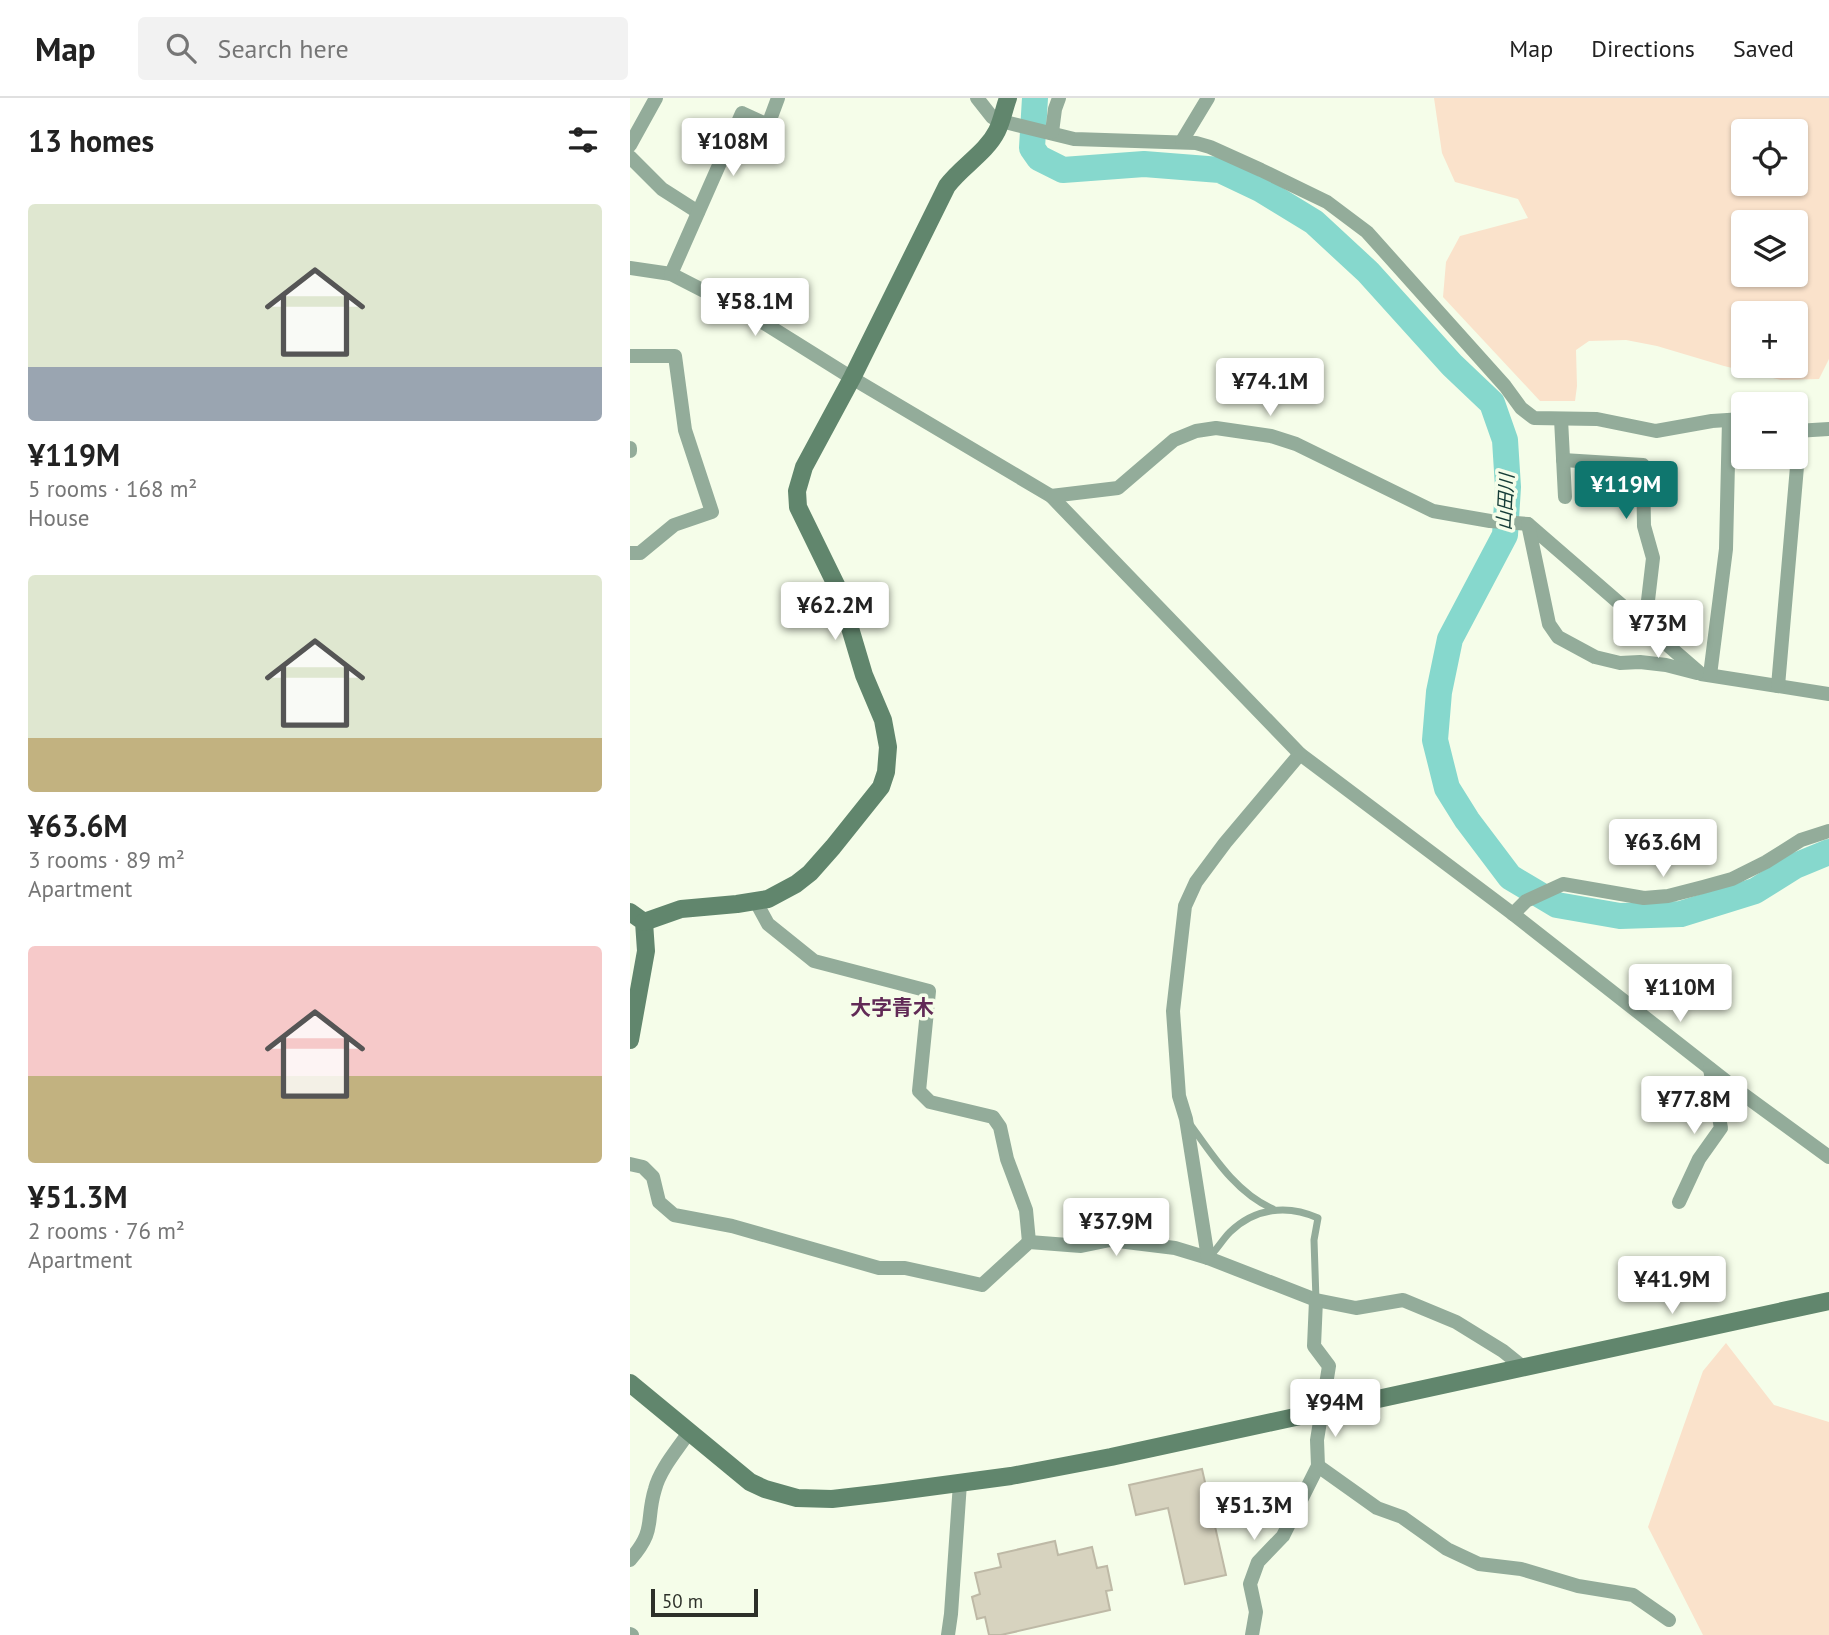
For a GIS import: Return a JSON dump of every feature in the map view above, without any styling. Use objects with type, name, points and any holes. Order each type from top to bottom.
[{"type":"street","points":[[630,145],[656,98]]},
{"type":"street","points":[[671,274],[742,113],[768,125],[778,98]]},
{"type":"street","points":[[977,98],[992,117],[1006,123],[1074,139],[1182,141],[1210,146],[1327,202],[1351,217],[1383,248],[1527,414],[1534,418],[1604,420],[1656,431],[1731,420]]},
{"type":"street","points":[[630,1040],[646,951],[637,917],[688,907],[768,899],[810,873],[881,787],[886,772],[888,747],[883,720],[864,675],[839,592],[798,506],[797,498],[804,467],[852,378],[947,186],[959,170],[982,152],[1006,123],[1008,98]]},
{"type":"street","points":[[1049,132],[1059,98]]},
{"type":"street","points":[[1182,141],[1208,98]]},
{"type":"street","points":[[630,157],[662,189],[698,212]]},
{"type":"street","points":[[630,268],[671,274],[751,315],[1051,496],[1300,754],[1513,914],[1710,1069],[1829,1157]]},
{"type":"street","points":[[630,356],[675,356],[685,430],[712,512],[674,525],[640,553],[630,553]]},
{"type":"street","points":[[1560,419],[1565,497]]},
{"type":"street","points":[[1051,496],[1118,488],[1174,440],[1196,431],[1216,428],[1238,430],[1296,444],[1433,511],[1526,524],[1706,675]]},
{"type":"street","points":[[1808,430],[1829,429]]},
{"type":"street","points":[[1563,460],[1643,464],[1644,526],[1653,558],[1645,626]]},
{"type":"street","points":[[1706,675],[1726,550],[1732,469]]},
{"type":"street","points":[[1778,686],[1795,469]]},
{"type":"street","points":[[1526,524],[1549,624],[1558,637],[1595,657],[1619,663],[1666,665],[1706,675],[1829,694]]},
{"type":"street","points":[[1208,1258],[1186,1119],[1179,1096],[1173,1011],[1185,906],[1196,883],[1225,843],[1300,754]]},
{"type":"street","points":[[1513,914],[1526,901],[1563,884],[1644,898],[1668,896],[1703,887],[1732,879],[1766,862],[1801,839],[1829,831]]},
{"type":"street","points":[[756,902],[768,924],[814,961],[929,990],[919,1091],[930,1102],[993,1118],[1000,1126],[1007,1159],[1026,1210],[1029,1241]]},
{"type":"street","points":[[1679,1202],[1699,1159],[1721,1128],[1710,1069]]},
{"type":"street","points":[[630,1164],[643,1167],[653,1177],[659,1202],[674,1215],[732,1226],[879,1268],[905,1268],[982,1285],[1029,1241],[1081,1246],[1110,1240],[1175,1248],[1316,1300],[1356,1308],[1403,1300],[1456,1322],[1503,1350],[1523,1367]]},
{"type":"street","points":[[1252,1635],[1256,1612],[1250,1584],[1258,1562],[1283,1536],[1318,1466],[1317,1440],[1329,1366],[1314,1346],[1316,1300]]},
{"type":"street","points":[[630,1383],[750,1482],[797,1498],[848,1498],[960,1483],[1111,1457],[1829,1301]]},
{"type":"street","points":[[630,1560],[643,1545],[651,1526],[654,1490],[659,1479],[689,1432]]},
{"type":"street","points":[[1318,1466],[1377,1507],[1402,1517],[1447,1549],[1479,1564],[1521,1569],[1578,1586],[1633,1595],[1669,1620]]},
{"type":"street","points":[[948,1635],[960,1483]]},
{"type":"lane","points":[[1186,1119],[1214,1158],[1245,1193],[1274,1210]]},
{"type":"lane","points":[[1208,1258],[1217,1251],[1229,1233],[1262,1212],[1293,1210],[1318,1218],[1313,1250],[1316,1300]]},
{"type":"shaded area","points":[[1434,98],[1829,98],[1829,359],[1819,379],[1773,378],[1808,378],[1808,301],[1731,301],[1731,368],[1657,346],[1626,340],[1589,341],[1576,350],[1575,401],[1540,401],[1443,297],[1446,262],[1460,236],[1528,218],[1518,199],[1455,182],[1442,153]]},
{"type":"shaded area","points":[[1726,1343],[1774,1405],[1829,1422],[1829,1635],[1703,1635],[1648,1527],[1703,1371]]},
{"type":"building","points":[[1202,1469],[1226,1575],[1185,1584],[1168,1508],[1136,1515],[1129,1485]]},
{"type":"building","points":[[1055,1541],[1058,1555],[1092,1547],[1097,1568],[1107,1566],[1112,1590],[1106,1591],[1110,1610],[1001,1635],[989,1635],[985,1617],[977,1619],[972,1597],[980,1594],[975,1573],[1001,1567],[998,1554]]},
{"type":"waterway","name":"山田川","points":[[1035,98],[1032,148],[1039,158],[1063,170],[1144,164],[1220,170],[1260,189],[1314,222],[1368,272],[1452,365],[1492,403],[1505,440],[1508,487],[1505,535],[1450,639],[1439,692],[1435,740],[1447,788],[1467,820],[1510,877],[1557,905],[1620,916],[1681,914],[1755,891],[1795,866],[1829,852]]},
{"type":"district","name":"大字青木","points":[[892,1007]]}]
